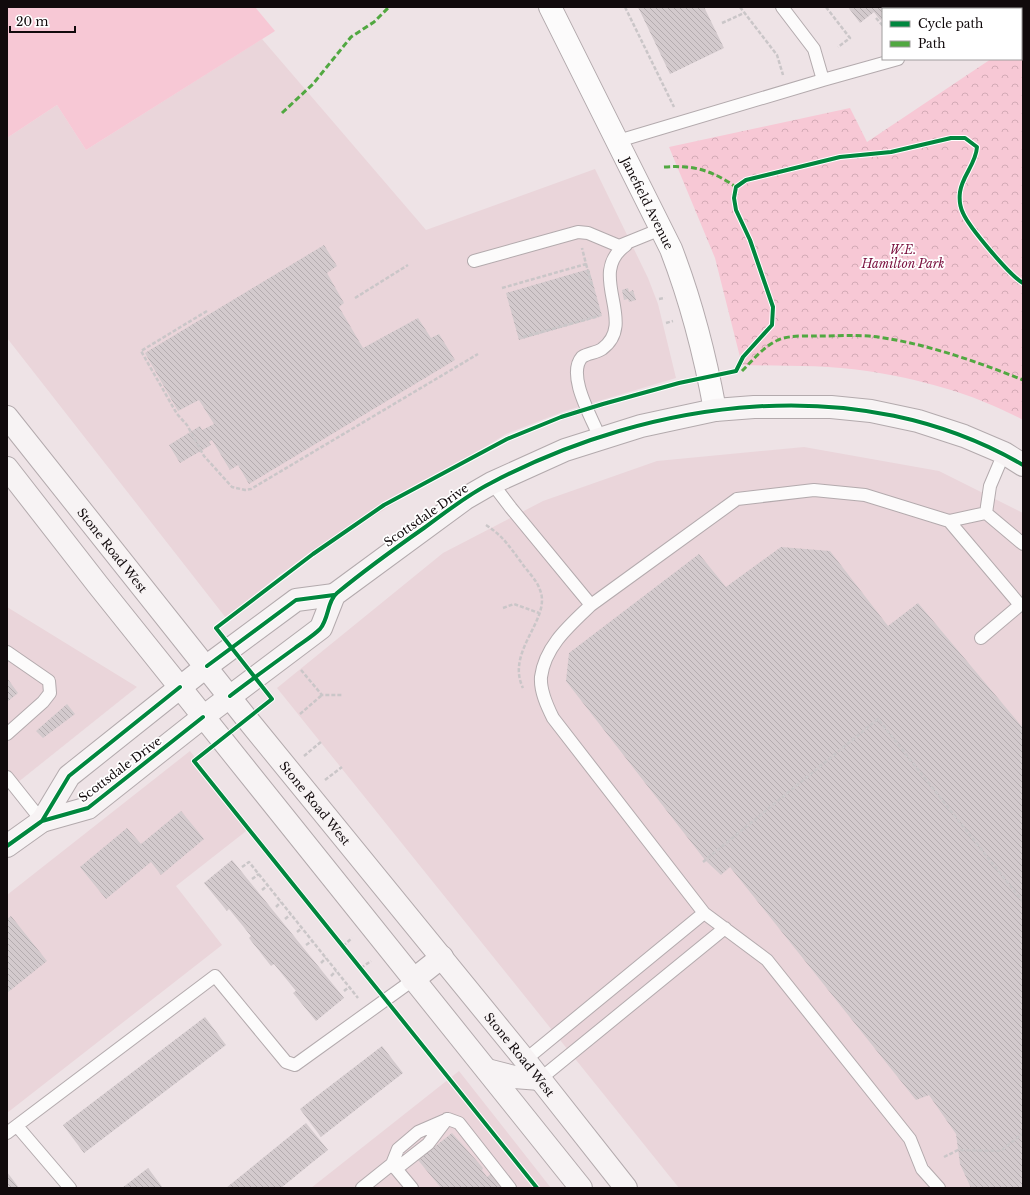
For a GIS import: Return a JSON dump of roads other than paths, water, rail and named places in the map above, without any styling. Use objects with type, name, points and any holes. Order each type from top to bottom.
[{"type":"main road","name":"Scottsdale Drive","points":[[42,821],[69,776],[207,666],[296,600],[334,595],[453,506],[492,482],[564,450],[600,438],[672,418],[715,410],[796,406],[871,411],[918,421],[964,436],[1004,453],[1023,464]]},
{"type":"main road","name":"Stone Road West","points":[[7,417],[230,696],[525,1060],[626,1188]]},
{"type":"main road","points":[[7,468],[48,523],[581,1188]]},
{"type":"main road","name":"Scottsdale Drive","points":[[7,846],[42,821],[88,808],[230,696],[321,628],[334,595]]},
{"type":"main road","points":[[413,980],[442,957]]},
{"type":"main road","points":[[486,1070],[514,1077],[540,1079]]},
{"type":"street","name":"Janefield Avenue","points":[[550,7],[661,229],[685,285],[697,325],[715,410]]},
{"type":"lane","points":[[782,7],[814,49],[823,80]]},
{"type":"lane","points":[[618,141],[894,60]]},
{"type":"lane","points":[[600,438],[578,384],[576,374],[577,366],[582,357],[601,350],[606,346],[615,330],[617,318],[609,285],[614,256],[626,245],[661,229]]},
{"type":"lane","points":[[474,261],[578,232],[588,233],[615,246],[626,245]]},
{"type":"lane","points":[[986,513],[990,486],[1004,453]]},
{"type":"lane","points":[[492,482],[511,508],[591,605]]},
{"type":"lane","points":[[939,1188],[922,1169],[910,1139],[767,960],[704,913],[557,723],[544,699],[541,677],[549,653],[562,632],[591,605],[737,499],[814,490],[865,494],[949,521],[986,513]]},
{"type":"lane","points":[[986,513],[1023,544]]},
{"type":"lane","points":[[949,521],[1020,605],[982,638]]},
{"type":"lane","points":[[7,652],[49,681],[50,693],[43,702],[7,734]]},
{"type":"lane","points":[[7,777],[42,821]]},
{"type":"lane","points":[[525,1060],[704,913]]},
{"type":"lane","points":[[540,1079],[725,928]]},
{"type":"lane","points":[[70,1188],[12,1130],[215,976],[286,1062],[291,1065],[299,1064],[413,980]]},
{"type":"lane","points":[[362,1188],[428,1144],[448,1119],[459,1123],[510,1188]]},
{"type":"lane","points":[[394,1166],[412,1188]]},
{"type":"park label","name":"W.E. Hamilton Park","points":[[903,256]]}]
